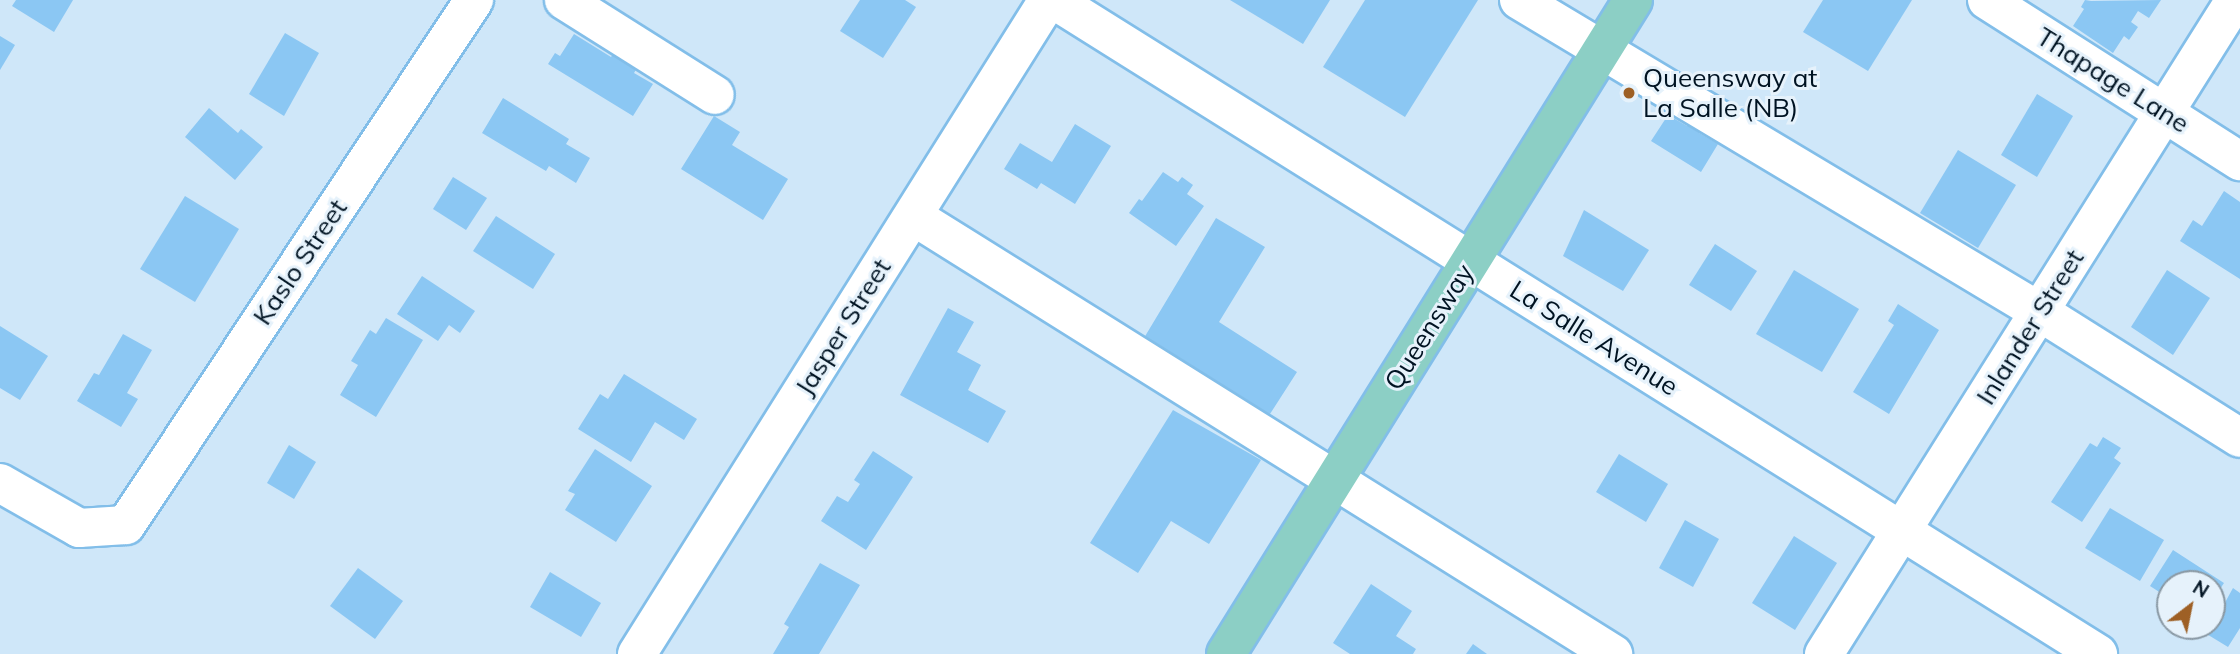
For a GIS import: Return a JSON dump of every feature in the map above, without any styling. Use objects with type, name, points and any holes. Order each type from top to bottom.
[{"type":"main road","name":"Queensway","points":[[1226,654],[1633,0]]},
{"type":"street","name":"Kaslo Street","points":[[0,483],[79,528],[125,525],[474,0]]},
{"type":"street","points":[[564,0],[715,95]]},
{"type":"street","name":"Jasper Street","points":[[637,654],[1048,0]]},
{"type":"street","name":"La Salle Avenue","points":[[1054,0],[2098,654]]},
{"type":"street","points":[[1519,0],[2040,312],[2240,438]]},
{"type":"street","name":"Thapage Lane","points":[[1987,0],[2240,161]]},
{"type":"street","name":"Inlander Street","points":[[1824,654],[2235,0]]},
{"type":"street","points":[[913,216],[1613,654]]},
{"type":"building","points":[[16,0],[73,0],[54,32],[12,6]]},
{"type":"building","points":[[860,0],[905,0],[916,7],[883,58],[840,31]]},
{"type":"building","points":[[1230,0],[1330,0],[1303,44]]},
{"type":"building","points":[[1365,0],[1478,0],[1405,117],[1323,67]]},
{"type":"building","points":[[1823,0],[1912,0],[1868,71],[1803,32]]},
{"type":"building","points":[[2085,0],[2161,0],[2149,18],[2138,11],[2131,22],[2138,27],[2129,40],[2124,36],[2113,53],[2073,26],[2084,9],[2081,7]]},
{"type":"building","points":[[285,33],[319,53],[284,116],[249,94]]},
{"type":"building","points":[[574,34],[611,57],[613,54],[637,68],[634,73],[653,84],[633,116],[548,64],[555,53],[560,56]]},
{"type":"building","points":[[0,36],[15,45],[0,70]]},
{"type":"building","points":[[2037,94],[2073,116],[2037,177],[2001,155]]},
{"type":"building","points":[[503,98],[569,139],[566,144],[590,158],[576,183],[549,166],[546,171],[482,133]]},
{"type":"building","points":[[209,108],[238,133],[241,129],[263,147],[235,180],[185,137]]},
{"type":"building","points":[[1668,115],[1687,126],[1691,120],[1702,126],[1699,133],[1718,144],[1701,172],[1651,141]]},
{"type":"building","points":[[714,116],[740,132],[732,145],[788,179],[763,220],[681,169]]},
{"type":"building","points":[[1075,124],[1111,146],[1075,204],[1041,183],[1037,189],[1004,169],[1020,143],[1052,162]]},
{"type":"building","points":[[1958,150],[2016,185],[1978,248],[1920,213]]},
{"type":"building","points":[[1163,172],[1178,182],[1182,177],[1193,185],[1187,194],[1204,206],[1176,246],[1129,213],[1139,199],[1142,201]]},
{"type":"building","points":[[453,177],[487,198],[466,230],[433,209]]},
{"type":"building","points":[[2224,191],[2240,202],[2240,279],[2180,241],[2193,220],[2202,226]]},
{"type":"building","points":[[185,196],[239,229],[195,302],[140,269]]},
{"type":"building","points":[[1584,210],[1649,250],[1623,291],[1563,256]]},
{"type":"building","points":[[496,216],[555,254],[533,289],[473,251]]},
{"type":"building","points":[[1216,218],[1265,247],[1219,322],[1297,372],[1268,417],[1144,338]]},
{"type":"building","points":[[1715,244],[1757,271],[1731,311],[1689,285]]},
{"type":"building","points":[[1794,270],[1859,309],[1822,372],[1756,334]]},
{"type":"building","points":[[2167,270],[2210,298],[2173,355],[2131,327]]},
{"type":"building","points":[[422,276],[475,311],[460,333],[449,325],[438,341],[397,314]]},
{"type":"building","points":[[1898,304],[1939,330],[1889,414],[1853,392],[1894,325],[1888,321]]},
{"type":"building","points":[[948,308],[974,322],[957,352],[981,365],[968,390],[1006,411],[988,443],[900,395]]},
{"type":"building","points":[[386,318],[423,340],[376,417],[340,395],[358,365],[351,361],[370,330],[376,334]]},
{"type":"building","points":[[0,326],[48,356],[20,400],[0,388]]},
{"type":"building","points":[[123,334],[152,350],[127,393],[138,399],[121,427],[77,401],[94,373],[99,375]]},
{"type":"building","points":[[624,374],[697,419],[684,440],[655,422],[631,462],[578,429],[600,394],[608,399]]},
{"type":"building","points":[[1173,410],[1261,460],[1209,544],[1171,521],[1138,573],[1090,543]]},
{"type":"building","points":[[2103,437],[2121,448],[2114,458],[2121,463],[2082,522],[2051,502],[2090,443],[2097,447]]},
{"type":"building","points":[[289,445],[316,462],[294,499],[267,483]]},
{"type":"building","points":[[595,449],[652,486],[616,542],[565,510],[575,494],[568,491]]},
{"type":"building","points":[[873,451],[913,477],[866,550],[821,521],[837,496],[848,502],[860,484],[854,480]]},
{"type":"building","points":[[1619,454],[1668,484],[1646,522],[1596,492]]},
{"type":"building","points":[[2110,508],[2164,540],[2140,581],[2085,548]]},
{"type":"building","points":[[1685,520],[1719,539],[1693,587],[1659,568]]},
{"type":"building","points":[[1794,536],[1837,563],[1795,630],[1752,603]]},
{"type":"building","points":[[2173,550],[2204,570],[2160,570]]},
{"type":"building","points":[[820,563],[860,585],[819,654],[773,654],[789,627],[784,624]]},
{"type":"building","points":[[358,568],[403,601],[375,639],[330,606]]},
{"type":"building","points":[[550,572],[601,603],[581,637],[530,607]]},
{"type":"building","points":[[2156,577],[2156,590],[2150,586]]},
{"type":"building","points":[[1371,584],[1412,611],[1396,636],[1416,649],[1413,654],[1350,654],[1333,643]]},
{"type":"building","points":[[2233,588],[2240,593],[2240,628],[2228,647],[2216,640],[2226,640],[2226,601]]},
{"type":"building","points":[[1473,644],[1487,654],[1466,654]]},
{"type":"place","name":"Queensway at La Salle (NB)","points":[[1629,93]]}]
